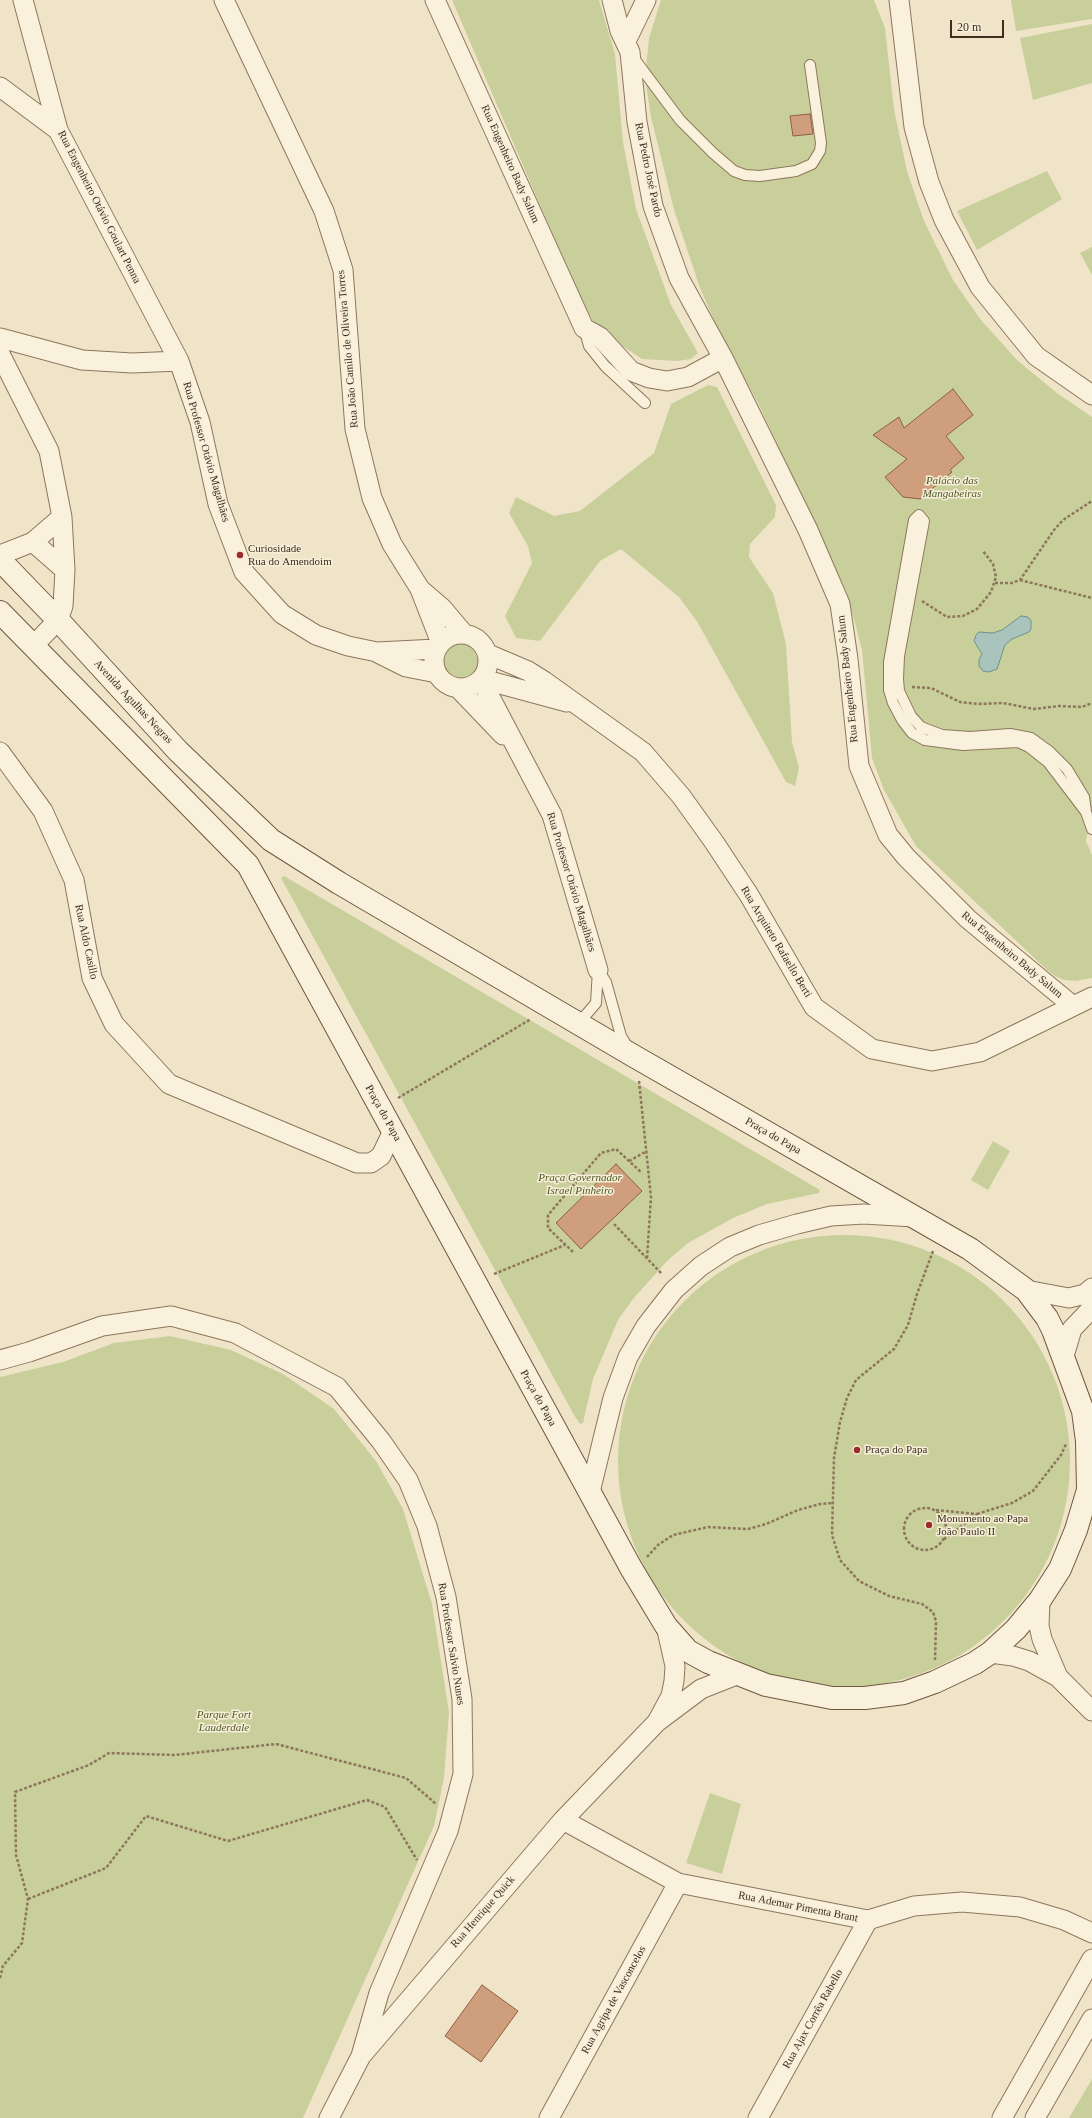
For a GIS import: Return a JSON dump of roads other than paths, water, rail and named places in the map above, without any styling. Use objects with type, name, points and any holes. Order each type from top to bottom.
[{"type":"street","name":"Rua Engenheiro Otávio Goulart Penna","points":[[23,0],[58,130],[179,361]]},
{"type":"street","name":"Rua João Camilo de Oliveira Torres","points":[[224,0],[324,211],[343,270],[354,429],[372,498],[392,544],[420,589],[439,646]]},
{"type":"street","name":"Rua Engenheiro Bady Salum","points":[[435,0],[584,328]]},
{"type":"street","points":[[612,0],[620,31],[628,47]]},
{"type":"street","points":[[628,47],[646,0]]},
{"type":"street","points":[[899,0],[914,127],[929,182],[944,220],[980,287],[1036,356],[1092,395]]},
{"type":"street","name":"Rua Pedro José Pardo","points":[[628,47],[637,122],[653,206],[679,278],[723,358]]},
{"type":"street","points":[[0,87],[58,130]]},
{"type":"street","points":[[584,328],[600,337],[631,371],[649,378],[667,381],[688,377],[723,358]]},
{"type":"street","points":[[0,338],[82,360],[132,363],[179,361]]},
{"type":"street","points":[[0,354],[49,451],[62,517],[65,570],[63,606],[58,620],[33,646]]},
{"type":"street","name":"Rua Engenheiro Bady Salum","points":[[723,358],[808,530],[840,604],[848,659],[858,766],[888,835],[906,857],[968,919],[1073,1006]]},
{"type":"street","name":"Rua Professor Otávio Magalhães","points":[[179,361],[200,422],[218,504],[244,572],[282,614],[316,635],[348,646],[377,652],[406,667],[437,673]]},
{"type":"street","points":[[0,555],[33,542],[62,517]]},
{"type":"street","points":[[33,542],[65,570]]},
{"type":"street","name":"Avenida Agulhas Negras","points":[[0,560],[58,620],[178,751],[271,840]]},
{"type":"street","name":"Rua João Camilo de Oliveira Torres","points":[[420,589],[442,608],[464,634]]},
{"type":"street","points":[[0,612],[248,866],[271,840]]},
{"type":"street","points":[[456,634],[464,634],[479,641],[488,654],[487,671],[481,679],[467,688],[458,688],[442,681],[434,665],[439,646],[456,634]]},
{"type":"street","name":"Rua Professor Otávio Magalhães","points":[[377,652],[439,646]]},
{"type":"street","name":"Rua Arquiteto Rafaello Berti","points":[[488,654],[528,671],[582,706],[643,752],[681,796],[749,895],[814,1007],[872,1049],[932,1061],[980,1052],[1092,997]]},
{"type":"street","name":"Rua Professor Otávio Magalhães","points":[[481,679],[552,814],[598,970]]},
{"type":"street","name":"Rua Arquiteto Rafaello Berti","points":[[481,679],[582,706]]},
{"type":"street","name":"Rua Professor Otávio Magalhães","points":[[458,688],[520,752]]},
{"type":"street","name":"Rua Aldo Casillo","points":[[0,752],[43,811],[74,880],[92,978],[114,1024],[169,1084],[357,1163],[372,1163],[381,1156],[393,1131]]},
{"type":"street","name":"Praça do Papa","points":[[248,866],[631,1568],[666,1626],[688,1651],[708,1662],[766,1685],[832,1698],[865,1698],[904,1693],[935,1682],[975,1663],[990,1653],[1016,1629],[1040,1600],[1060,1569],[1076,1530],[1088,1490],[1087,1441],[1083,1411],[1064,1356],[1047,1318],[1026,1290],[970,1249],[632,1055],[339,883],[271,840]]},
{"type":"street","points":[[590,1492],[613,1398],[628,1357],[646,1326],[674,1290],[701,1266],[730,1247],[759,1235],[831,1216],[864,1214],[914,1217]]},
{"type":"street","points":[[1026,1290],[1070,1298],[1085,1294],[1092,1288]]},
{"type":"street","points":[[1064,1356],[1072,1328],[1092,1308]]},
{"type":"street","name":"Rua Professor Salvio Nunes","points":[[0,1360],[29,1352],[102,1326],[171,1316],[235,1333],[337,1387],[381,1441],[408,1480],[427,1526],[446,1597],[462,1699],[463,1774],[448,1831],[378,1993],[362,2056]]},
{"type":"street","points":[[1040,1600],[1039,1626],[1042,1639],[1058,1677]]},
{"type":"street","name":"Rua Henrique Quick","points":[[658,1722],[671,1696],[674,1681],[675,1666],[666,1626]]},
{"type":"street","points":[[990,1653],[1013,1656],[1029,1661],[1058,1677],[1092,1711]]},
{"type":"street","name":"Rua Henrique Quick","points":[[329,2118],[362,2056],[563,1820],[658,1722],[701,1689],[739,1674]]},
{"type":"street","name":"Rua Ademar Pimenta Brant","points":[[563,1820],[678,1883],[868,1920],[914,1906],[962,1902],[1020,1907],[1064,1920],[1092,1933]]},
{"type":"street","name":"Rua Agripa de Vasconcelos","points":[[549,2118],[678,1883]]},
{"type":"street","name":"Rua Ajax Corrêa Rabello","points":[[758,2118],[868,1920]]},
{"type":"street","points":[[1002,2118],[1092,1959]]},
{"type":"street","points":[[1035,2118],[1092,2019]]},
{"type":"lane","points":[[628,47],[680,120],[713,153],[734,172],[760,176],[796,171],[812,164],[820,151],[821,143],[810,65]]},
{"type":"lane","name":"Rua Engenheiro Bady Salum","points":[[584,328],[589,346],[605,366],[645,403]]},
{"type":"lane","points":[[1086,812],[1048,762],[1029,747],[1018,742],[963,745],[925,740],[912,733],[902,720],[893,703],[889,690],[889,670],[914,520],[919,515],[924,520],[899,656],[898,686],[902,699],[911,716],[921,727],[928,731],[970,737],[1010,734],[1031,738],[1049,751],[1067,768],[1084,797],[1086,812],[1092,829]]},
{"type":"lane","points":[[579,1023],[596,1003],[598,970]]},
{"type":"lane","points":[[598,970],[606,982],[620,1036],[632,1055]]},
{"type":"water","points":[[1021,616],[1028,617],[1031,621],[1031,629],[1029,632],[1012,639],[1005,645],[997,669],[989,672],[983,671],[979,666],[979,660],[982,654],[974,641],[976,635],[979,632],[993,633],[1002,630]]},
{"type":"place","name":"Curiosidade Rua do Amendoim","points":[[240,555]]},
{"type":"place","name":"Praça do Papa","points":[[857,1450]]},
{"type":"place","name":"Monumento ao Papa João Paulo II","points":[[929,1525]]},
{"type":"park label","name":"Palácio das Mangabeiras","points":[[952,487]]},
{"type":"park label","name":"Praça Governador Israel Pinheiro","points":[[580,1184]]},
{"type":"park label","name":"Parque Fort Lauderdale","points":[[224,1721]]}]
